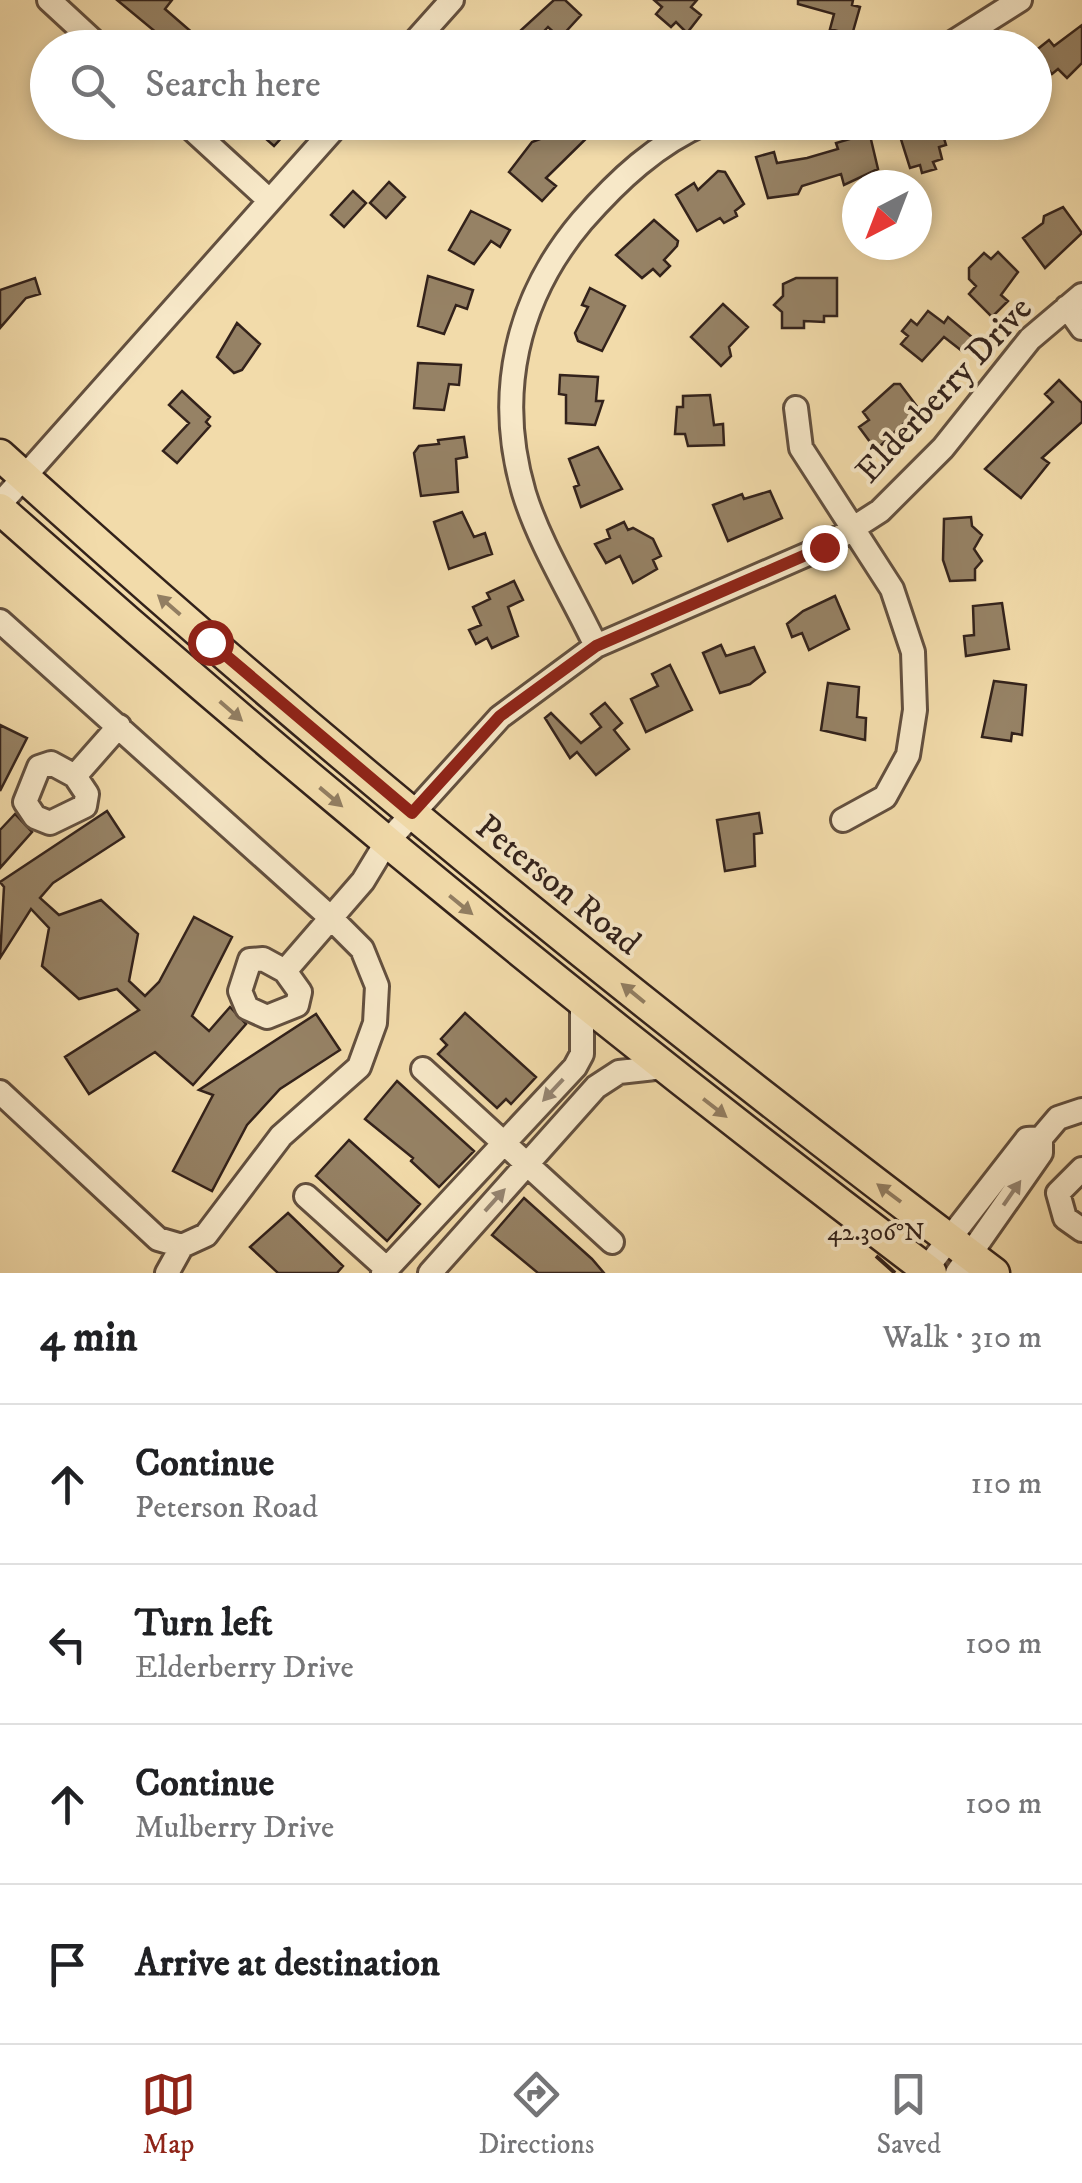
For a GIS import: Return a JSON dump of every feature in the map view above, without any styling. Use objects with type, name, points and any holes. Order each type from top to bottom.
[{"type":"main road","name":"Peterson Road","points":[[11,466],[412,813],[968,1260]]},
{"type":"main road","points":[[0,506],[386,843],[582,1004],[928,1271]]},
{"type":"street","points":[[49,0],[82,30]]},
{"type":"street","points":[[424,30],[452,0]]},
{"type":"street","points":[[972,30],[1020,0]]},
{"type":"street","points":[[204,140],[270,200]]},
{"type":"street","points":[[0,506],[11,466],[324,140]]},
{"type":"street","points":[[285,971],[363,880],[386,843],[500,716],[596,646],[525,497],[515,454],[512,373],[522,323],[542,274],[599,202],[641,160],[676,140]]},
{"type":"street","points":[[1074,301],[1082,328]]},
{"type":"street","name":"Elderberry Drive","points":[[596,646],[824,547],[854,528],[909,484],[1020,350],[1074,301]]},
{"type":"street","points":[[796,408],[801,448],[892,590],[913,652],[915,710],[908,754],[895,785],[886,797],[842,820]]},
{"type":"street","points":[[0,621],[330,916],[362,949],[377,986],[375,1023],[359,1068],[282,1136],[206,1234],[182,1246],[167,1273]]},
{"type":"street","points":[[75,776],[119,726]]},
{"type":"street","points":[[306,1196],[385,1271],[582,1054],[582,1004]]},
{"type":"street","points":[[430,1273],[596,1087],[619,1072],[664,1068]]},
{"type":"street","points":[[423,1069],[612,1242]]},
{"type":"street","points":[[0,1092],[158,1239],[182,1246]]},
{"type":"street","points":[[928,1271],[968,1260],[1041,1152],[1042,1138],[1058,1118],[1082,1110]]},
{"type":"street","points":[[1082,1169],[1058,1193],[1065,1218],[1082,1230]]},
{"type":"building","points":[[117,0],[172,0],[165,9],[189,30],[153,30]]},
{"type":"building","points":[[554,0],[565,0],[581,15],[567,30],[548,27],[521,30]]},
{"type":"building","points":[[654,0],[697,0],[691,7],[701,15],[689,30],[684,30],[676,22],[671,27],[656,14],[662,7]]},
{"type":"building","points":[[798,0],[853,0],[852,5],[860,7],[853,30],[834,30],[830,29],[834,14],[798,4]]},
{"type":"building","points":[[1082,25],[1082,63],[1067,78],[1058,69],[1052,74],[1052,44],[1054,46]]},
{"type":"building","points":[[585,140],[546,178],[556,186],[542,201],[509,172],[532,142]]},
{"type":"building","points":[[846,140],[871,140],[878,169],[842,170],[842,178],[841,174],[802,186],[798,194],[768,198],[756,157],[774,152],[777,163],[838,149],[836,143]]},
{"type":"building","points":[[901,140],[944,140],[946,145],[939,147],[942,159],[933,162],[936,169],[921,170],[920,165],[910,168]]},
{"type":"building","points":[[718,171],[725,172],[744,204],[735,211],[737,216],[724,223],[720,218],[697,231],[676,195],[694,183],[698,190]]},
{"type":"building","points":[[389,182],[405,197],[386,218],[370,203]]},
{"type":"building","points":[[353,191],[366,203],[344,227],[331,215]]},
{"type":"building","points":[[1063,207],[1082,233],[1045,268],[1023,238],[1043,223],[1044,216]]},
{"type":"building","points":[[471,211],[510,230],[500,247],[491,241],[474,264],[449,250]]},
{"type":"building","points":[[654,220],[678,241],[677,246],[664,260],[670,266],[660,276],[653,269],[642,278],[616,255]]},
{"type":"building","points":[[998,252],[1018,272],[1001,295],[1008,301],[992,317],[969,294],[976,286],[969,279],[969,268],[984,253],[991,259]]},
{"type":"building","points":[[428,276],[473,290],[467,309],[456,305],[444,334],[418,326]]},
{"type":"building","points":[[35,278],[40,294],[26,298],[0,328],[0,290]]},
{"type":"building","points":[[796,278],[837,278],[837,316],[824,316],[824,322],[804,321],[804,328],[782,328],[782,312],[774,305],[783,296],[783,284]]},
{"type":"building","points":[[590,288],[625,306],[602,351],[578,341],[575,333],[588,307],[582,305]]},
{"type":"building","points":[[723,304],[748,327],[729,347],[731,356],[721,366],[691,337]]},
{"type":"building","points":[[928,311],[944,323],[948,317],[973,338],[962,351],[944,337],[922,361],[901,344],[908,336],[902,331],[911,320],[917,325]]},
{"type":"building","points":[[237,323],[260,344],[242,370],[234,373],[217,357]]},
{"type":"building","points":[[418,363],[461,365],[459,385],[449,384],[444,410],[414,408]]},
{"type":"building","points":[[560,375],[598,377],[596,401],[603,401],[595,425],[566,423],[566,395],[559,394]]},
{"type":"building","points":[[1059,380],[1082,403],[1082,422],[1042,458],[1049,463],[1021,498],[985,469],[1053,402],[1045,394]]},
{"type":"building","points":[[894,384],[900,384],[919,409],[876,450],[859,427],[869,420],[863,412]]},
{"type":"building","points":[[182,391],[210,417],[206,422],[210,426],[177,463],[163,451],[189,423],[169,405]]},
{"type":"building","points":[[710,395],[714,425],[723,424],[724,445],[688,446],[685,434],[675,434],[677,407],[683,407],[683,396]]},
{"type":"building","points":[[464,437],[467,457],[456,459],[458,492],[421,496],[414,453],[419,446]]},
{"type":"building","points":[[598,447],[622,489],[581,507],[574,487],[579,485],[569,459]]},
{"type":"building","points":[[770,491],[782,518],[728,541],[713,505],[742,494],[744,499]]},
{"type":"building","points":[[462,512],[474,537],[485,533],[492,554],[449,569],[434,522]]},
{"type":"building","points":[[971,517],[972,526],[982,535],[974,549],[982,561],[975,569],[975,580],[950,581],[943,560],[944,519]]},
{"type":"building","points":[[624,522],[628,530],[633,528],[653,539],[661,556],[653,560],[657,569],[633,583],[620,556],[606,563],[595,544],[610,538],[607,530]]},
{"type":"building","points":[[514,581],[523,600],[508,607],[518,636],[492,648],[487,638],[476,644],[469,630],[481,625],[473,607],[490,599],[487,593]]},
{"type":"building","points":[[835,596],[849,629],[809,650],[802,633],[792,637],[787,624],[803,611]]},
{"type":"building","points":[[1002,603],[1009,649],[966,656],[964,636],[974,635],[973,606]]},
{"type":"building","points":[[721,645],[726,656],[754,647],[765,672],[750,684],[720,693],[703,653]]},
{"type":"building","points":[[670,665],[692,710],[646,732],[631,699],[658,686],[652,674]]},
{"type":"building","points":[[994,681],[1026,685],[1022,735],[1012,733],[1011,741],[982,737]]},
{"type":"building","points":[[828,683],[859,687],[857,717],[866,718],[865,740],[821,730]]},
{"type":"building","points":[[605,703],[622,723],[614,730],[629,749],[596,775],[577,752],[570,758],[545,718],[551,713],[581,743],[601,727],[591,714]]},
{"type":"building","points":[[0,725],[27,738],[0,791]]},
{"type":"building","points":[[107,811],[124,837],[53,883],[40,898],[59,915],[101,900],[138,934],[129,981],[145,996],[159,982],[194,917],[232,937],[192,1016],[209,1031],[230,1007],[246,1024],[193,1085],[155,1052],[89,1094],[65,1057],[139,1010],[117,989],[79,999],[42,966],[49,928],[31,909],[0,958],[4,887],[0,882]]},
{"type":"building","points":[[759,813],[762,833],[754,834],[755,866],[725,871],[717,820]]},
{"type":"building","points":[[15,814],[32,832],[0,868],[0,830]]},
{"type":"building","points":[[465,1013],[536,1077],[511,1104],[506,1099],[497,1108],[438,1054],[447,1045],[441,1039]]},
{"type":"building","points":[[316,1014],[340,1050],[280,1089],[247,1125],[212,1191],[173,1171],[213,1095],[199,1090]]},
{"type":"building","points":[[397,1081],[474,1151],[439,1187],[411,1161],[413,1158],[365,1119]]},
{"type":"building","points":[[349,1140],[420,1204],[387,1241],[316,1176]]},
{"type":"building","points":[[524,1198],[604,1273],[538,1273],[492,1235]]},
{"type":"building","points":[[288,1213],[343,1266],[337,1273],[278,1273],[250,1247]]},
{"type":"route","points":[[210,642],[412,813],[500,716],[596,646],[824,547]]}]
